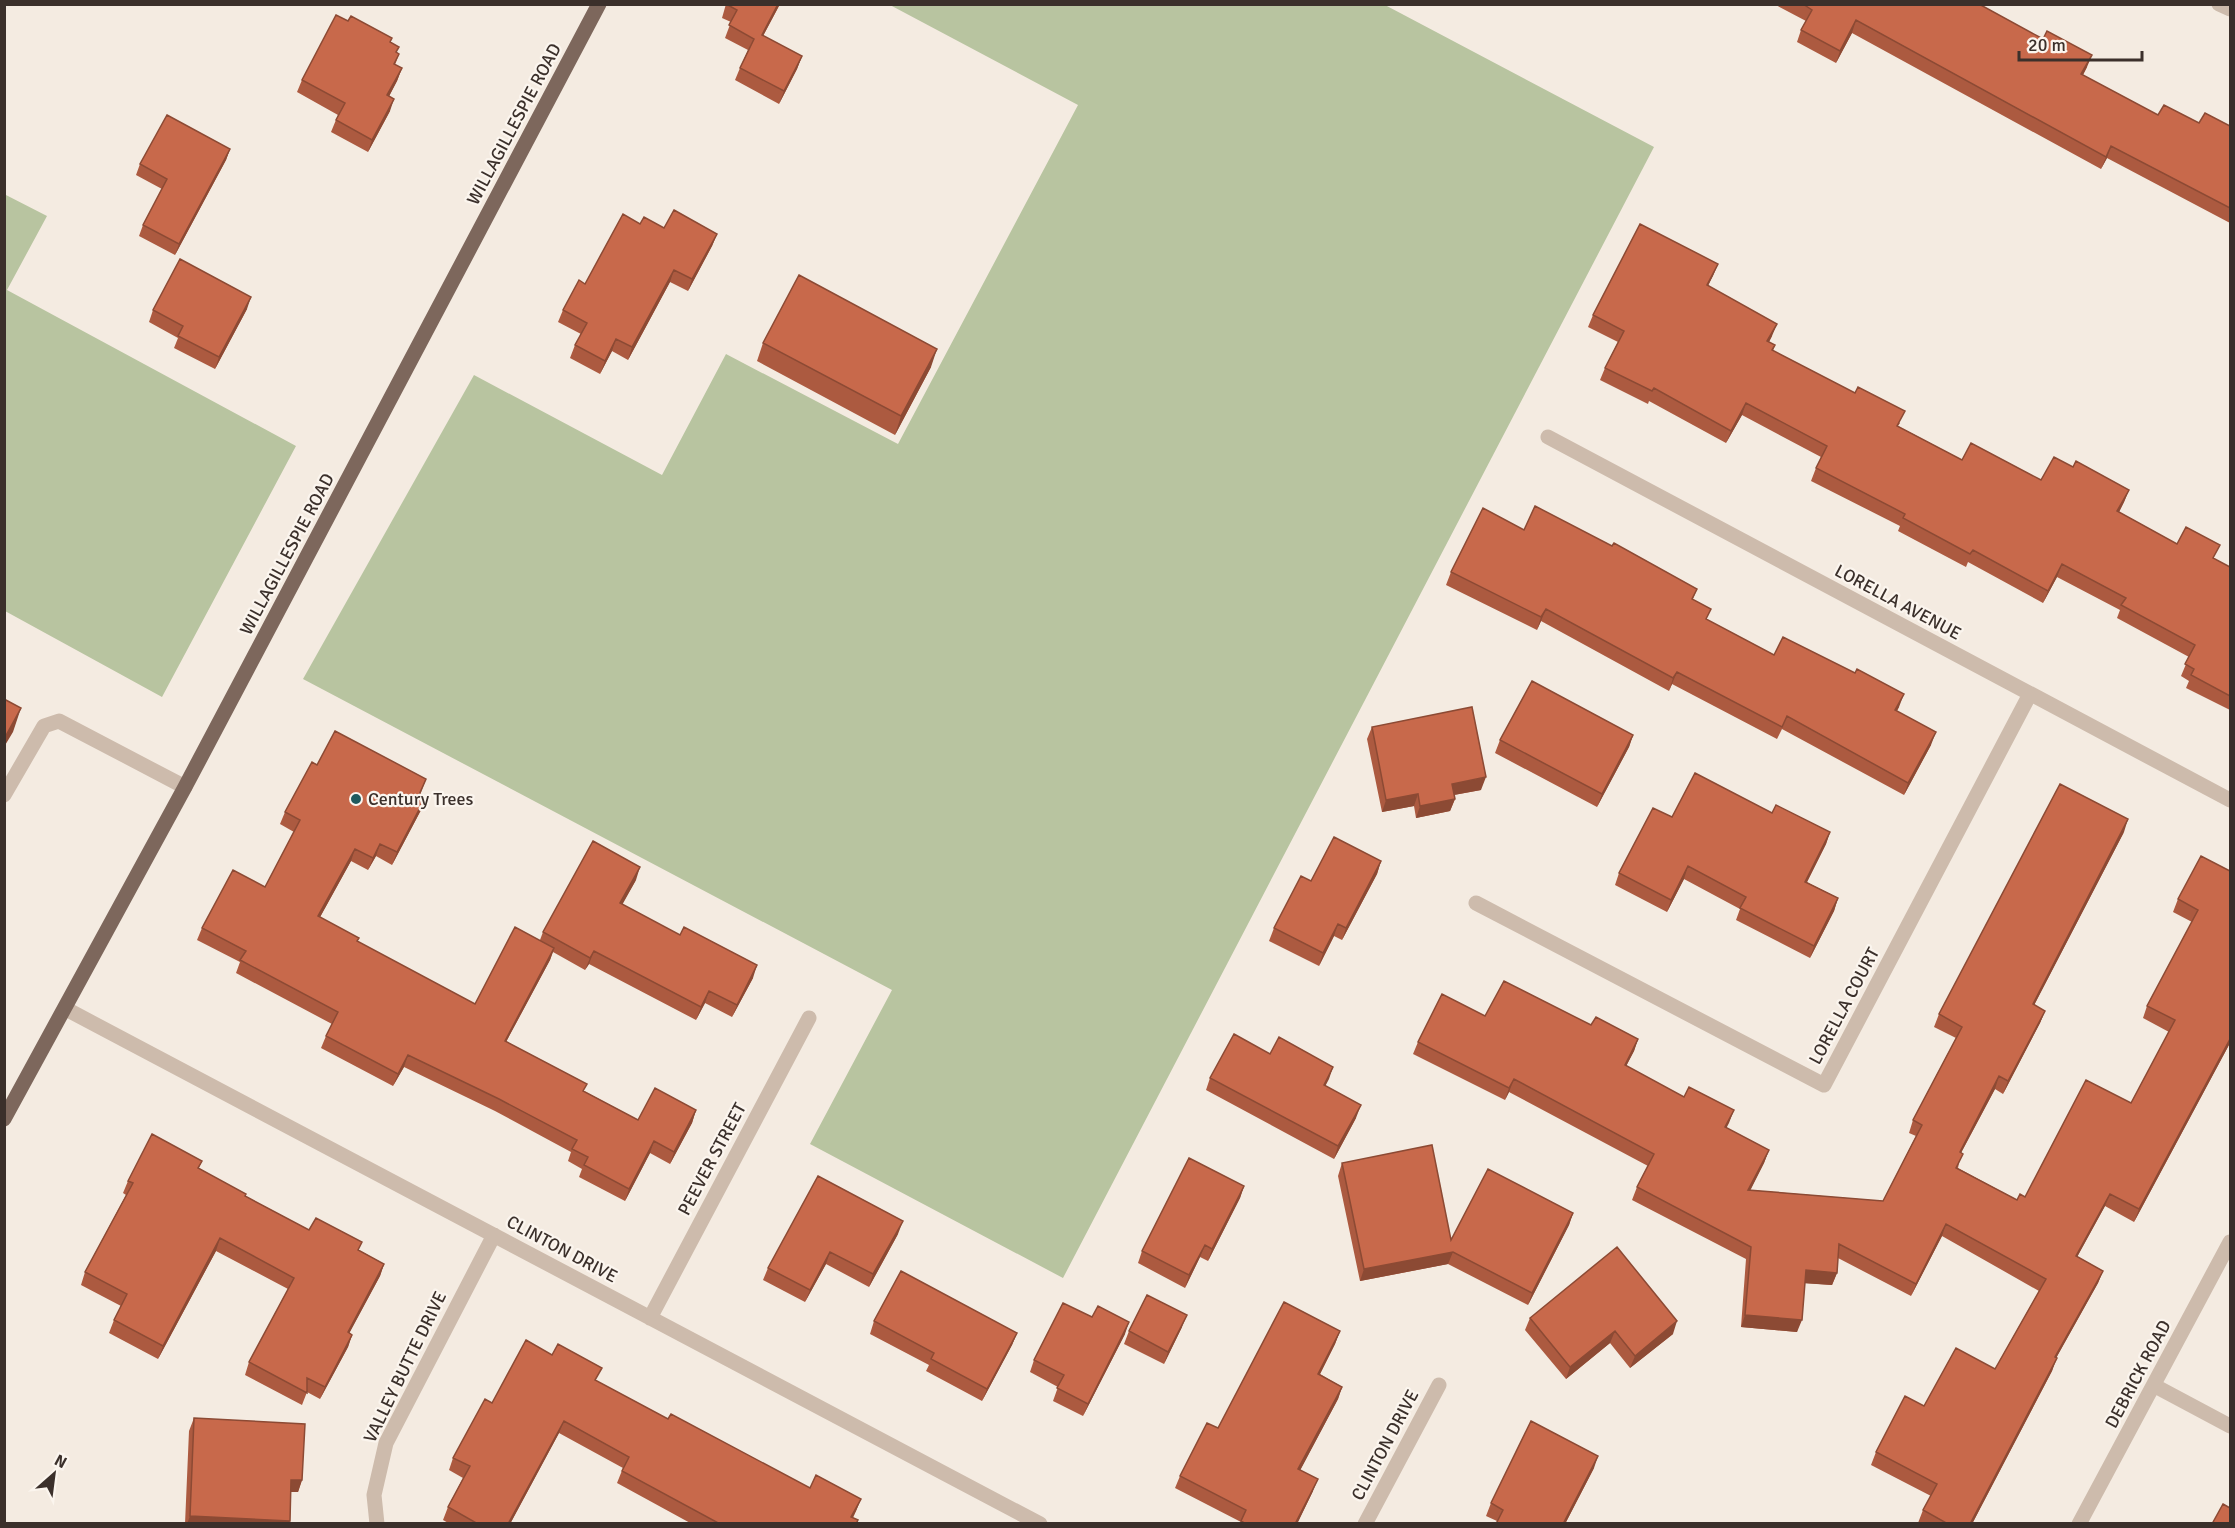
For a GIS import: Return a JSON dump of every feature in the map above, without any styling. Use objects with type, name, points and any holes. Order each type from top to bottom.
[{"type":"main road","name":"WILLAGILLESPIE ROAD","points":[[4,1119],[185,787],[599,4]]},
{"type":"street","points":[[2219,4],[2230,9]]},
{"type":"street","name":"LORELLA AVENUE","points":[[1548,437],[2230,800]]},
{"type":"street","name":"LORELLA COURT","points":[[1476,903],[1824,1084],[2030,694]]},
{"type":"street","points":[[4,795],[44,726],[59,721],[185,787]]},
{"type":"street","name":"CLINTON DRIVE","points":[[66,1009],[1040,1524]]},
{"type":"street","name":"PEEVER STREET","points":[[650,1318],[809,1017]]},
{"type":"street","name":"VALLEY BUTTE DRIVE","points":[[377,1524],[374,1495],[386,1443],[494,1235]]},
{"type":"street","name":"DEBRICK ROAD","points":[[2079,1524],[2155,1386],[2230,1242]]},
{"type":"street","name":"CLINTON DRIVE","points":[[1365,1524],[1439,1385]]},
{"type":"street","points":[[2155,1386],[2230,1426]]},
{"type":"green space","points":[[890,5],[1385,5],[1654,147],[1063,1278],[810,1144],[892,990],[303,679],[474,375],[662,475],[726,354],[898,444],[1078,105]]},
{"type":"green space","points":[[4,194],[47,216],[7,290],[296,446],[162,697],[5,611]]},
{"type":"building","points":[[726,4],[778,4],[762,35],[802,56],[784,91],[740,68],[754,39],[729,25],[737,10]]},
{"type":"building","points":[[1803,4],[1979,4],[2043,39],[2047,31],[2092,55],[2081,74],[2158,115],[2164,105],[2199,123],[2205,113],[2230,126],[2230,208],[2111,146],[2106,157],[1856,20],[1840,51],[1801,30],[1812,10]]},
{"type":"building","points":[[336,15],[348,21],[351,16],[392,38],[390,42],[399,47],[396,52],[399,54],[394,64],[402,68],[387,95],[394,99],[372,140],[336,120],[345,103],[302,80]]},
{"type":"building","points":[[167,115],[230,149],[179,244],[143,225],[167,179],[140,164]]},
{"type":"building","points":[[674,210],[717,234],[692,279],[674,270],[632,347],[616,339],[605,361],[575,345],[587,323],[563,310],[579,280],[585,284],[623,214],[640,224],[644,217],[664,228]]},
{"type":"building","points":[[1640,224],[1718,264],[1707,285],[1777,324],[1767,341],[1775,345],[1772,350],[1855,393],[1858,387],[1905,411],[1897,426],[1962,460],[1971,443],[2041,480],[2054,457],[2073,467],[2076,461],[2129,490],[2117,511],[2177,544],[2186,527],[2220,545],[2213,558],[2230,567],[2230,696],[2191,675],[2194,669],[2185,664],[2195,645],[2121,605],[2126,598],[2062,564],[2048,591],[1973,550],[1970,554],[1903,518],[1905,514],[1816,468],[1827,446],[1746,403],[1731,431],[1654,388],[1652,391],[1605,368],[1624,331],[1593,315]]},
{"type":"building","points":[[180,259],[251,297],[219,357],[178,336],[183,326],[153,310]]},
{"type":"building","points":[[799,275],[937,349],[901,416],[763,343]]},
{"type":"building","points":[[1535,506],[1612,546],[1614,543],[1697,589],[1692,599],[1711,609],[1706,619],[1774,655],[1783,637],[1855,673],[1857,669],[1904,694],[1895,710],[1936,732],[1908,783],[1787,716],[1782,727],[1677,672],[1673,678],[1546,609],[1541,617],[1451,572],[1483,508],[1524,530]]},
{"type":"building","points":[[1532,681],[1633,735],[1602,794],[1500,740]]},
{"type":"building","points":[[4,699],[21,708],[4,739]]},
{"type":"building","points":[[1472,707],[1486,777],[1452,784],[1455,799],[1420,806],[1418,794],[1386,800],[1372,727]]},
{"type":"building","points":[[335,731],[426,779],[419,795],[425,798],[397,852],[380,844],[373,858],[355,849],[318,916],[359,938],[357,941],[475,1004],[515,927],[554,948],[505,1041],[587,1084],[583,1091],[638,1120],[655,1088],[696,1110],[674,1152],[654,1141],[629,1189],[584,1165],[588,1157],[572,1149],[577,1140],[499,1099],[408,1055],[398,1074],[326,1036],[338,1012],[240,960],[246,951],[202,928],[233,870],[265,887],[300,820],[285,812],[312,762],[317,765]]},
{"type":"building","points":[[1695,773],[1772,813],[1776,805],[1830,832],[1805,882],[1838,898],[1814,946],[1740,908],[1746,897],[1688,866],[1671,900],[1619,873],[1653,808],[1672,817]]},
{"type":"building","points":[[2060,784],[2128,819],[2033,1004],[2045,1011],[2008,1081],[1999,1076],[1960,1152],[1963,1154],[1956,1168],[2017,1200],[2020,1194],[2025,1197],[2086,1080],[2131,1103],[2175,1020],[2147,1006],[2198,910],[2178,899],[2201,856],[2230,871],[2230,1039],[2139,1209],[2110,1194],[2076,1256],[2103,1271],[2055,1357],[2057,1358],[1970,1524],[1948,1524],[1923,1510],[1937,1484],[1876,1452],[1905,1396],[1924,1406],[1956,1348],[1995,1369],[2046,1279],[1946,1224],[1916,1284],[1839,1244],[1837,1273],[1806,1270],[1802,1320],[1745,1315],[1751,1247],[1637,1187],[1654,1154],[1514,1079],[1509,1088],[1418,1042],[1442,994],[1485,1016],[1504,981],[1591,1025],[1596,1017],[1638,1039],[1625,1065],[1684,1097],[1689,1087],[1734,1110],[1725,1127],[1769,1150],[1748,1190],[1883,1201],[1922,1125],[1913,1120],[1962,1027],[1939,1014]]},
{"type":"building","points":[[1334,837],[1381,861],[1346,928],[1338,924],[1323,953],[1274,928],[1301,876],[1311,881]]},
{"type":"building","points":[[593,841],[640,867],[620,903],[680,935],[684,927],[757,965],[737,1005],[709,991],[701,1007],[594,951],[590,958],[543,932]]},
{"type":"building","points":[[1234,1034],[1270,1054],[1279,1037],[1333,1067],[1324,1085],[1361,1105],[1338,1146],[1210,1078]]},
{"type":"building","points":[[152,1134],[202,1161],[198,1168],[246,1194],[245,1196],[309,1230],[316,1218],[362,1242],[358,1250],[384,1264],[348,1332],[352,1335],[325,1387],[307,1378],[307,1393],[249,1362],[294,1278],[220,1238],[163,1346],[114,1320],[127,1294],[85,1272],[133,1183],[128,1181]]},
{"type":"building","points":[[1432,1145],[1451,1240],[1488,1169],[1573,1213],[1532,1293],[1453,1252],[1364,1269],[1342,1163]]},
{"type":"building","points":[[1189,1158],[1244,1186],[1212,1249],[1205,1245],[1189,1275],[1142,1251]]},
{"type":"building","points":[[818,1176],[903,1221],[873,1274],[830,1252],[810,1290],[768,1268]]},
{"type":"building","points":[[1617,1247],[1677,1321],[1635,1356],[1615,1331],[1570,1367],[1530,1318]]},
{"type":"building","points":[[901,1271],[1017,1333],[987,1389],[931,1359],[934,1353],[874,1321]]},
{"type":"building","points":[[1147,1295],[1187,1315],[1168,1352],[1129,1331]]},
{"type":"building","points":[[1284,1302],[1340,1331],[1318,1374],[1342,1387],[1298,1469],[1318,1479],[1295,1524],[1246,1524],[1241,1521],[1246,1510],[1180,1476],[1207,1423],[1218,1428]]},
{"type":"building","points":[[1063,1303],[1092,1317],[1098,1306],[1129,1322],[1088,1404],[1057,1388],[1064,1375],[1034,1360]]},
{"type":"building","points":[[526,1340],[552,1355],[558,1344],[602,1368],[595,1380],[668,1419],[671,1414],[810,1488],[816,1475],[861,1499],[851,1517],[858,1520],[856,1524],[720,1524],[622,1471],[629,1457],[564,1421],[508,1524],[478,1524],[448,1507],[470,1466],[453,1458],[485,1399],[492,1403]]},
{"type":"building","points":[[194,1418],[305,1424],[302,1480],[291,1480],[290,1521],[190,1516]]},
{"type":"building","points":[[1531,1421],[1598,1456],[1563,1524],[1496,1524],[1503,1510],[1491,1503]]},
{"type":"building","points":[[2223,1504],[2230,1508],[2230,1524],[2212,1524]]},
{"type":"place","name":"Century Trees","points":[[356,799]]}]
